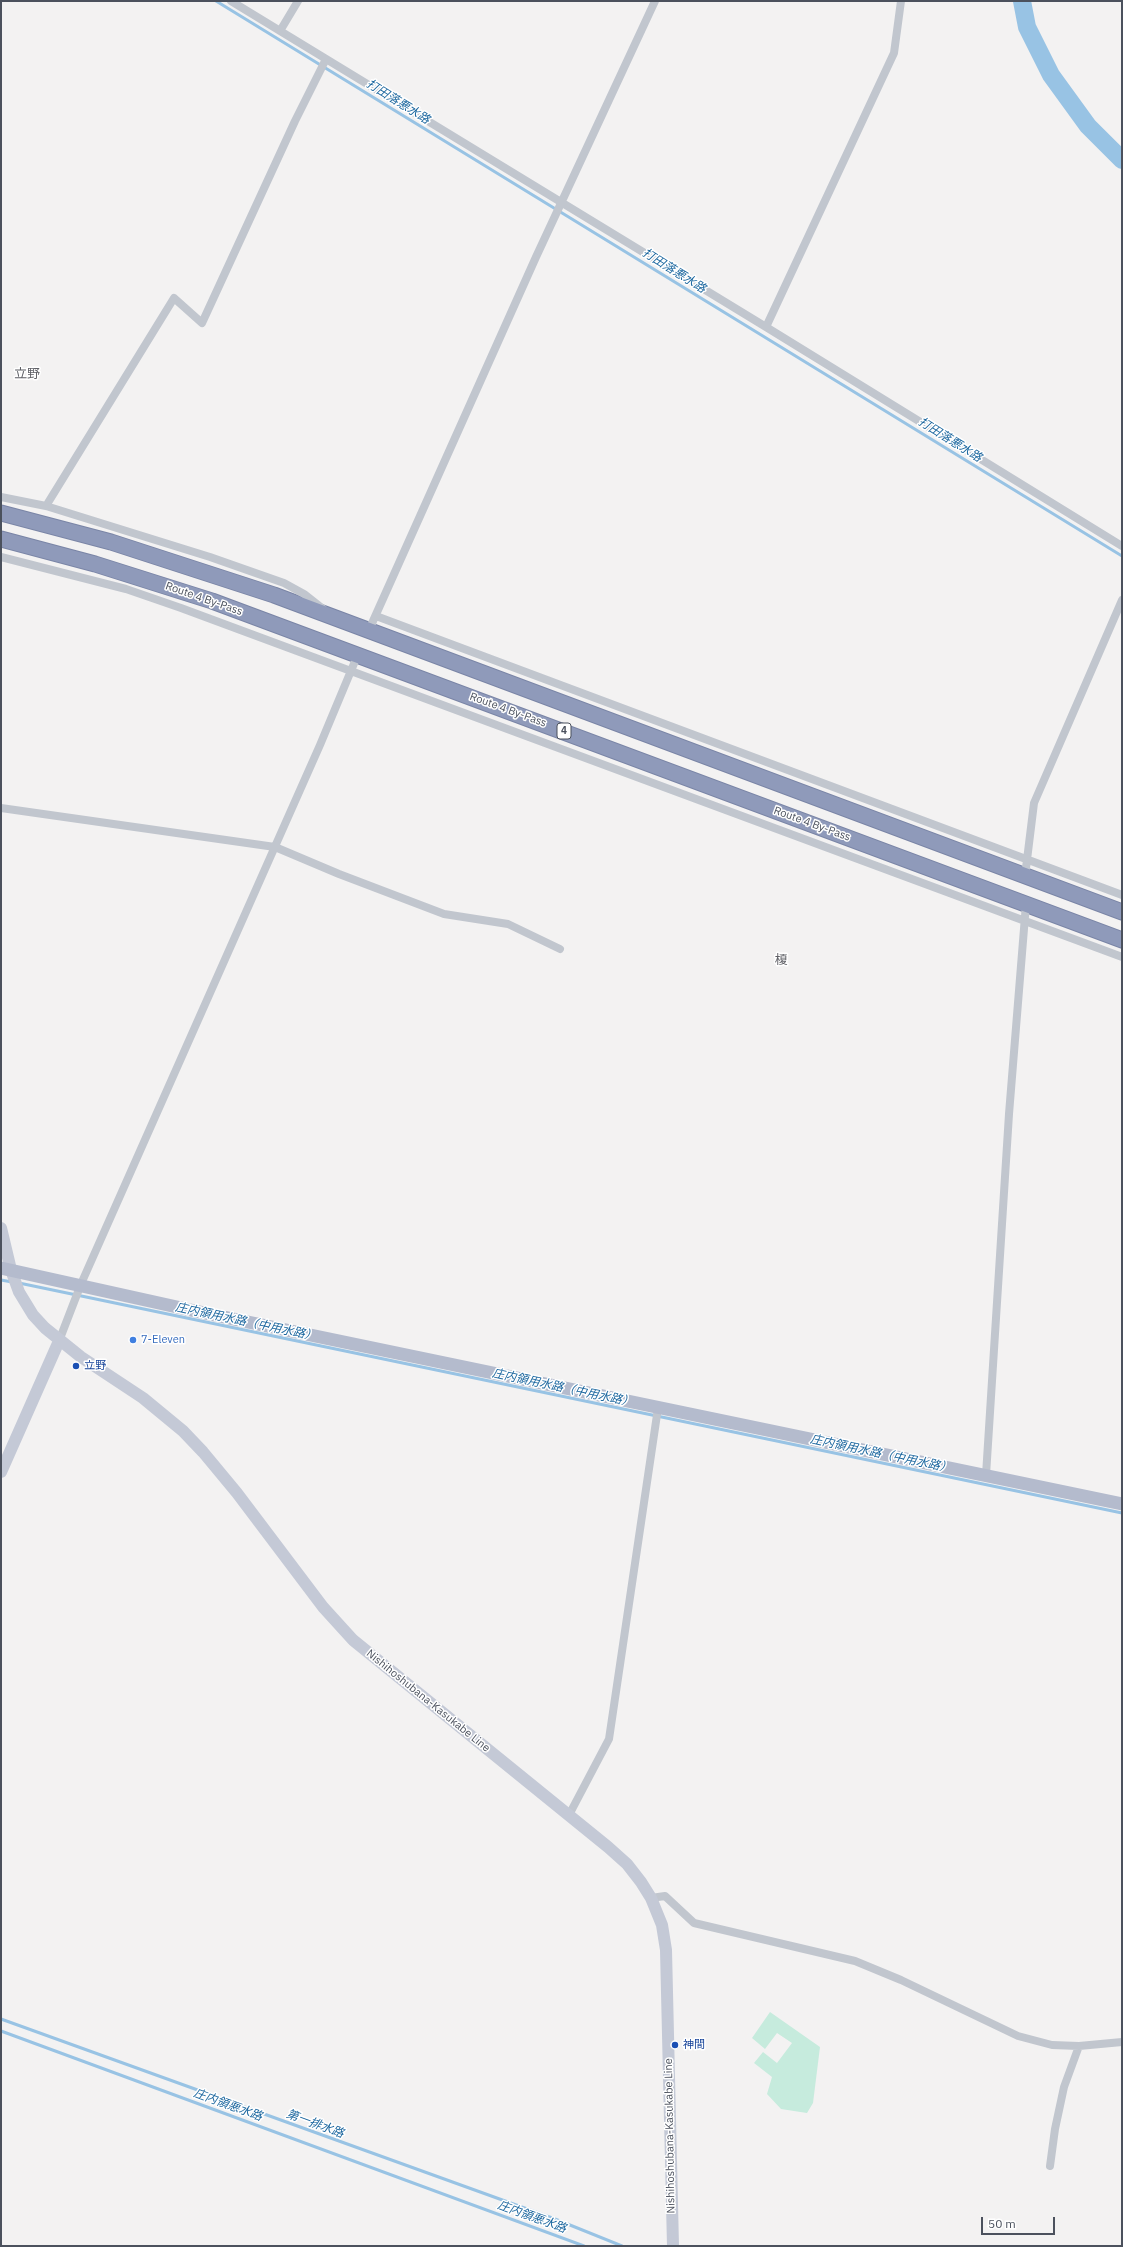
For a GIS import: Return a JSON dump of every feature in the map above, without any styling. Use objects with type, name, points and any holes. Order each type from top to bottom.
[{"type":"highway","name":"4","points":[[1,513],[104,540],[215,574],[369,630],[1122,912]]},
{"type":"highway","name":"Route 4 By-Pass","points":[[1,539],[153,581],[358,654],[1122,940]]},
{"type":"main road","name":"Nishihoshubana-Kasukabe Line","points":[[1,1228],[6,1269],[33,1315],[59,1341],[143,1398],[183,1431],[204,1452],[237,1493],[323,1607],[353,1640],[569,1814],[627,1864],[651,1898],[662,1926],[666,1950],[673,2246]]},
{"type":"main road","points":[[6,1269],[81,1284],[195,1311],[1122,1504]]},
{"type":"main road","points":[[1,1472],[59,1341]]},
{"type":"street","points":[[231,1],[766,326],[1122,546]]},
{"type":"street","points":[[280,31],[298,1]]},
{"type":"street","points":[[369,630],[655,1]]},
{"type":"street","points":[[766,326],[894,53],[901,1]]},
{"type":"street","points":[[46,506],[174,298],[202,323],[285,142],[326,59]]},
{"type":"street","points":[[1,497],[46,506],[284,582],[304,594],[331,616]]},
{"type":"street","points":[[1,557],[126,589],[351,670],[1122,957]]},
{"type":"street","points":[[1025,876],[1034,803],[1122,600]]},
{"type":"street","points":[[376,616],[1122,895]]},
{"type":"street","points":[[59,1341],[81,1284],[320,745],[358,654]]},
{"type":"street","points":[[1,808],[275,847],[339,874],[444,914],[508,924],[560,949]]},
{"type":"street","points":[[986,1475],[1009,1114],[1026,921],[1026,904]]},
{"type":"street","points":[[569,1814],[609,1738],[658,1408]]},
{"type":"street","points":[[651,1898],[665,1896],[694,1923],[854,1961],[901,1980],[1018,2036],[1052,2045],[1079,2046],[1122,2042]]},
{"type":"street","points":[[1050,2166],[1055,2129],[1064,2087],[1079,2046]]},
{"type":"green space","points":[[770,2012],[820,2047],[813,2103],[807,2113],[781,2109],[767,2094],[772,2077],[754,2063],[763,2052],[777,2063],[792,2043],[777,2033],[765,2049],[752,2038]]},
{"type":"waterway","name":"打田落悪水路","points":[[216,1],[1122,556]]},
{"type":"waterway","points":[[1022,1],[1027,27],[1051,75],[1088,126],[1122,160]]},
{"type":"waterway","name":"庄内領用水路（中用水路）","points":[[1,1280],[12,1282]]},
{"type":"waterway","name":"庄内領用水路（中用水路）","points":[[19,1283],[1122,1513]]},
{"type":"waterway","name":"第一排水路","points":[[1,2019],[555,2219],[622,2246]]},
{"type":"waterway","name":"庄内領悪水路","points":[[1,2031],[584,2246]]},
{"type":"place","name":"7-Eleven","points":[[133,1340]]},
{"type":"place","name":"立野","points":[[76,1366]]},
{"type":"place","name":"神間","points":[[675,2045]]},
{"type":"district","name":"立野","points":[[27,374]]},
{"type":"district","name":"榎","points":[[781,960]]}]
